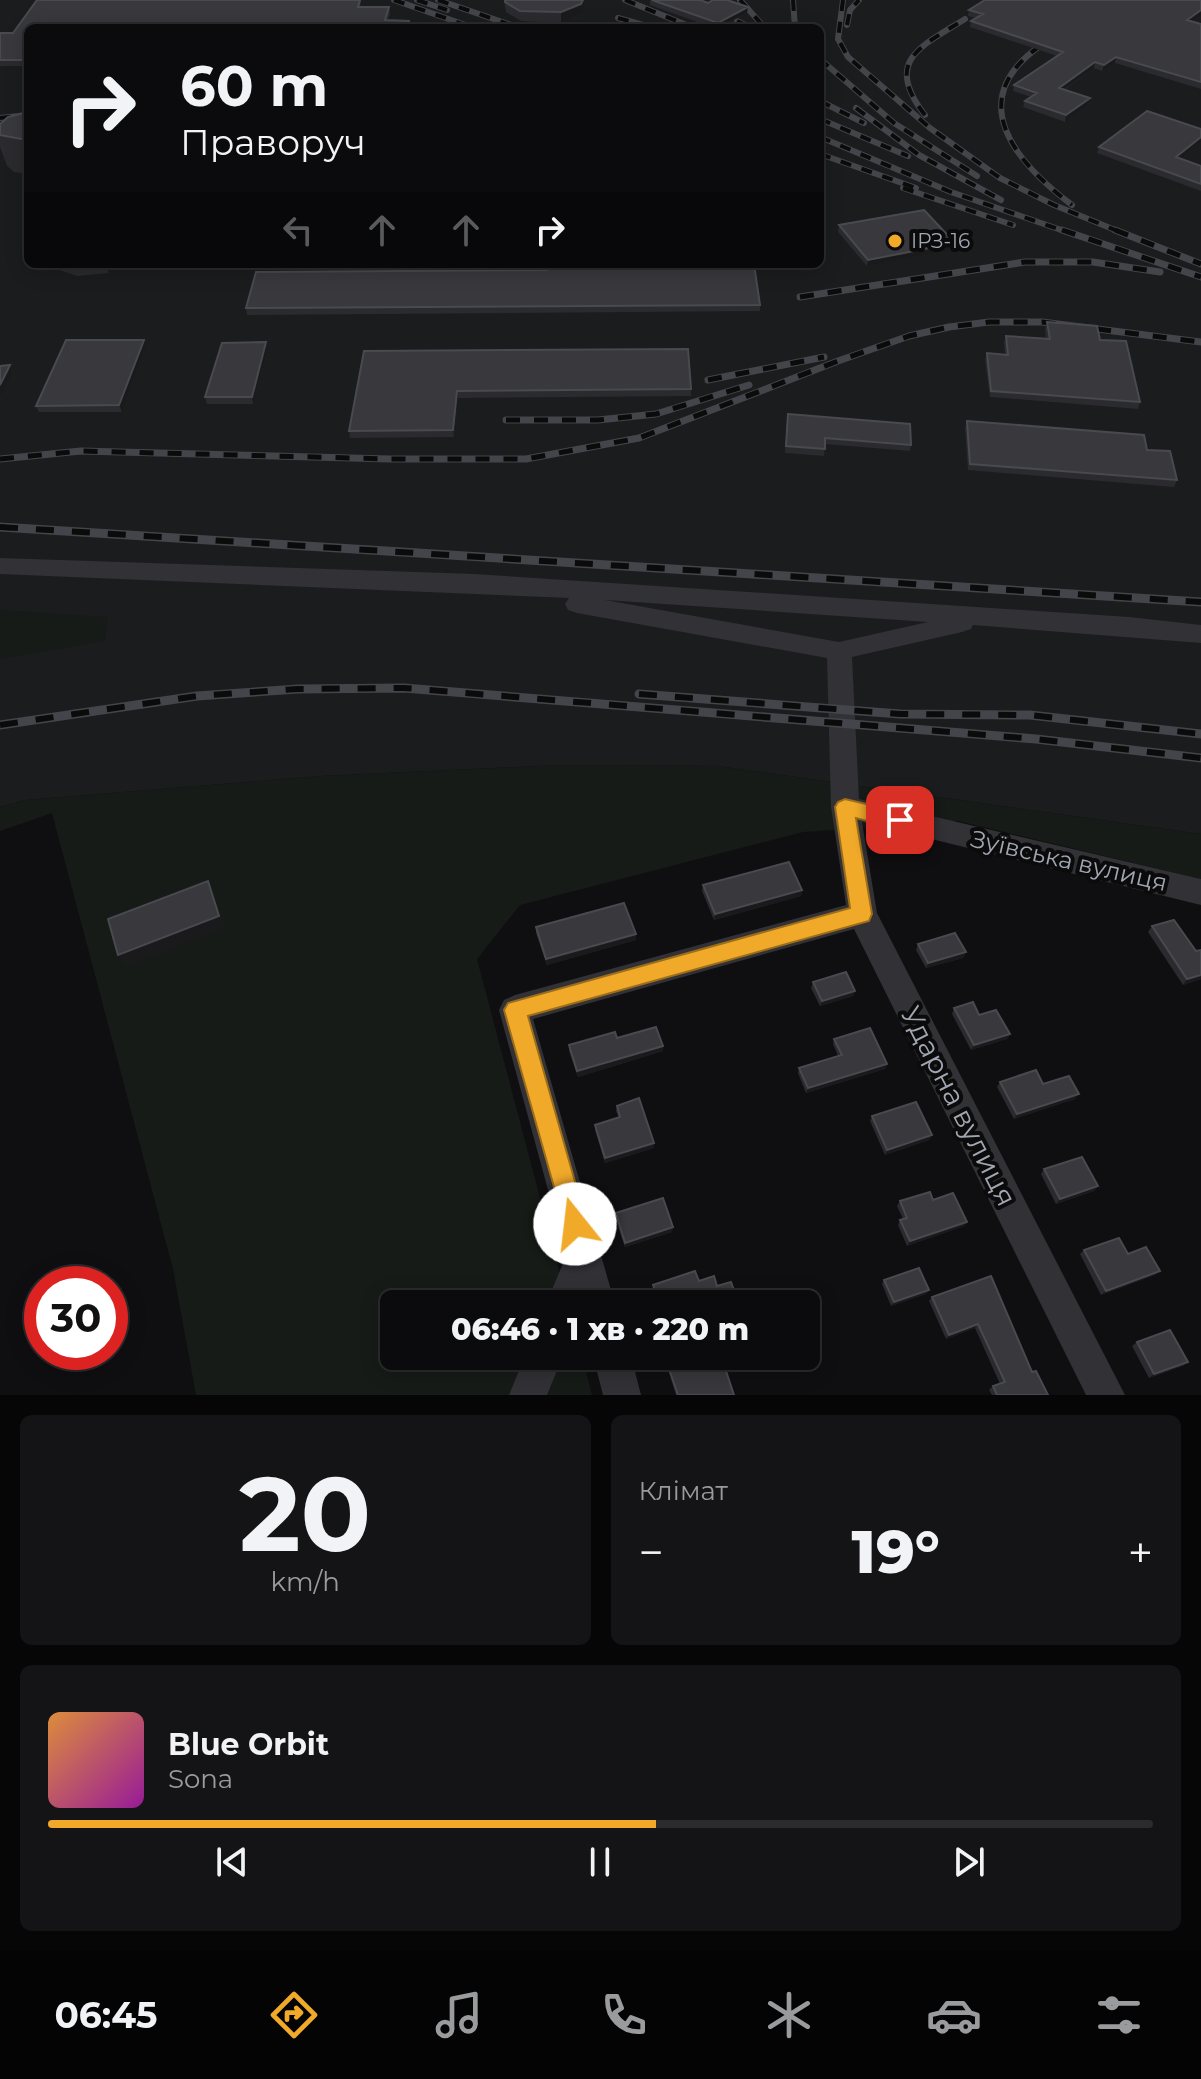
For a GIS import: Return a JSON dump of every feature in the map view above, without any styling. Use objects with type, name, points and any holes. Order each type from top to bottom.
[{"type":"street","points":[[0,566],[475,583],[993,616],[1201,634]]},
{"type":"street","points":[[475,583],[839,651],[993,616]]},
{"type":"street","name":"Ударна вулиця","points":[[839,651],[845,807],[862,914],[1106,1395]]},
{"type":"street","name":"Зуївська вулиця","points":[[845,807],[1201,892]]},
{"type":"street","points":[[593,1290],[515,1010],[862,914]]},
{"type":"street","points":[[570,1290],[584,1255]]},
{"type":"street","points":[[528,1395],[538,1370]]},
{"type":"street","points":[[616,1370],[622,1395]]},
{"type":"shaded area","points":[[0,0],[1201,0],[1201,834],[717,766],[560,765],[321,776],[26,800],[0,807]]},
{"type":"shaded area","points":[[0,610],[108,617],[105,641],[0,659]]},
{"type":"shaded area","points":[[560,765],[717,766],[1201,834],[1201,879],[958,821],[803,832],[520,905],[477,959],[564,1290],[380,1290],[380,1370],[586,1370],[592,1395],[196,1395],[173,1269],[52,813],[0,831],[0,807],[26,800],[321,776]]},
{"type":"building","points":[[37,0],[360,0],[358,7],[389,7],[385,20],[409,21],[408,24],[24,24],[24,60],[0,60],[0,33],[13,33]]},
{"type":"building","points":[[505,0],[583,0],[581,4],[561,12],[520,11]]},
{"type":"building","points":[[652,0],[700,0],[708,3],[727,0],[748,7],[718,23]]},
{"type":"building","points":[[985,0],[1201,0],[1201,10],[1187,20],[1201,24],[1201,82],[1116,57],[1104,65],[1095,62],[1059,88],[1090,98],[1066,115],[1025,101],[1037,93],[1014,85],[1063,52],[971,21],[983,14],[969,10]]},
{"type":"building","points":[[1147,111],[1201,129],[1201,137],[1176,157],[1201,166],[1201,184],[1099,147]]},
{"type":"building","points":[[24,113],[24,138],[0,135],[0,124],[8,117]]},
{"type":"building","name":"ІРЗ-16","points":[[924,210],[955,243],[868,260],[839,225]]},
{"type":"building","points":[[755,268],[760,305],[246,308],[256,272]]},
{"type":"building","points":[[1047,322],[1097,326],[1100,340],[1126,341],[1140,402],[991,391],[987,353],[1008,355],[1006,336],[1050,339]]},
{"type":"building","points":[[66,340],[144,340],[119,405],[36,406]]},
{"type":"building","points":[[266,342],[252,397],[205,397],[222,343]]},
{"type":"building","points":[[688,349],[691,389],[457,391],[453,430],[349,431],[364,351]]},
{"type":"building","points":[[10,365],[0,385],[0,366]]},
{"type":"building","points":[[788,414],[910,424],[911,445],[825,438],[825,449],[786,446]]},
{"type":"building","points":[[967,421],[1144,435],[1147,450],[1170,451],[1177,480],[970,464]]},
{"type":"building","points":[[789,862],[802,890],[715,914],[703,885]]},
{"type":"building","points":[[208,881],[219,916],[118,955],[108,919]]},
{"type":"building","points":[[624,903],[636,934],[546,959],[536,927]]},
{"type":"building","points":[[1174,920],[1196,951],[1201,950],[1201,975],[1187,979],[1152,926]]},
{"type":"building","points":[[955,933],[966,952],[928,963],[918,944]]},
{"type":"building","points":[[846,972],[855,991],[822,1001],[813,982]]},
{"type":"building","points":[[973,1002],[979,1015],[996,1010],[1010,1034],[974,1045],[954,1008]]},
{"type":"building","points":[[656,1027],[663,1046],[577,1071],[569,1045],[615,1032],[617,1038]]},
{"type":"building","points":[[870,1028],[887,1064],[808,1088],[799,1068],[842,1055],[834,1039]]},
{"type":"building","points":[[1036,1070],[1043,1084],[1069,1076],[1079,1094],[1017,1114],[1000,1082]]},
{"type":"building","points":[[639,1098],[654,1143],[605,1158],[595,1125],[620,1117],[617,1106]]},
{"type":"building","points":[[916,1102],[932,1135],[887,1150],[872,1116]]},
{"type":"building","points":[[1082,1157],[1098,1186],[1060,1199],[1044,1169]]},
{"type":"building","points":[[930,1192],[933,1200],[953,1193],[967,1222],[910,1241],[900,1220],[907,1218],[900,1201]]},
{"type":"building","points":[[663,1198],[673,1227],[625,1243],[616,1213]]},
{"type":"building","points":[[1119,1238],[1128,1254],[1146,1247],[1160,1271],[1106,1291],[1084,1250]]},
{"type":"building","points":[[919,1268],[929,1290],[894,1302],[884,1280]]},
{"type":"building","points":[[695,1271],[699,1281],[714,1276],[717,1286],[731,1282],[734,1290],[655,1290],[653,1285]]},
{"type":"building","points":[[991,1276],[1032,1372],[1036,1371],[1048,1395],[997,1395],[993,1386],[1005,1382],[978,1324],[949,1335],[932,1297]]},
{"type":"building","points":[[1170,1330],[1188,1362],[1154,1374],[1137,1342]]},
{"type":"building","points":[[669,1370],[726,1370],[734,1395],[678,1395]]},
{"type":"railway","points":[[394,0],[463,24]]},
{"type":"railway","points":[[417,0],[447,10]]},
{"type":"railway","points":[[438,0],[508,24]]},
{"type":"railway","points":[[625,0],[684,24]]},
{"type":"railway","points":[[740,0],[761,24]]},
{"type":"railway","points":[[793,0],[795,24]]},
{"type":"railway","points":[[843,0],[838,39],[848,57],[930,128],[1000,178],[1054,205],[1118,231]]},
{"type":"railway","points":[[847,25],[850,10],[859,0]]},
{"type":"railway","points":[[618,18],[640,24]]},
{"type":"railway","points":[[925,115],[913,97],[907,81],[907,68],[921,47],[965,19]]},
{"type":"railway","points":[[737,21],[743,24]]},
{"type":"railway","points":[[1040,46],[1017,67],[1004,88],[1001,109],[1006,130],[1017,150],[1032,170],[1072,205]]},
{"type":"railway","points":[[824,62],[894,123],[977,176]]},
{"type":"railway","points":[[824,103],[864,123]]},
{"type":"railway","points":[[856,108],[919,155],[1001,200]]},
{"type":"railway","points":[[0,118],[24,115]]},
{"type":"railway","points":[[824,121],[908,156]]},
{"type":"railway","points":[[824,139],[951,192],[1067,232]]},
{"type":"railway","points":[[824,155],[916,188]]},
{"type":"railway","points":[[903,188],[1013,225]]},
{"type":"railway","points":[[1062,230],[1201,277]]},
{"type":"railway","points":[[1118,231],[1201,264]]},
{"type":"railway","points":[[800,297],[1025,262],[1093,262],[1160,272]]},
{"type":"railway","points":[[0,459],[81,451],[390,459],[526,459],[639,438],[838,361],[909,336],[949,327],[989,322],[1042,322],[1201,342]]},
{"type":"railway","points":[[708,380],[824,357]]},
{"type":"railway","points":[[506,420],[598,420],[656,414],[749,385]]},
{"type":"railway","points":[[11,528],[0,527],[1201,602]]},
{"type":"railway","points":[[0,725],[197,696],[298,689],[404,688],[1036,739],[1201,758]]},
{"type":"railway","points":[[639,694],[900,714],[1030,715],[1201,734]]},
{"type":"place","name":"ІРЗ-16","points":[[895,241]]},
{"type":"route","points":[[575,1224],[515,1010],[862,914],[845,807],[900,820]]}]
